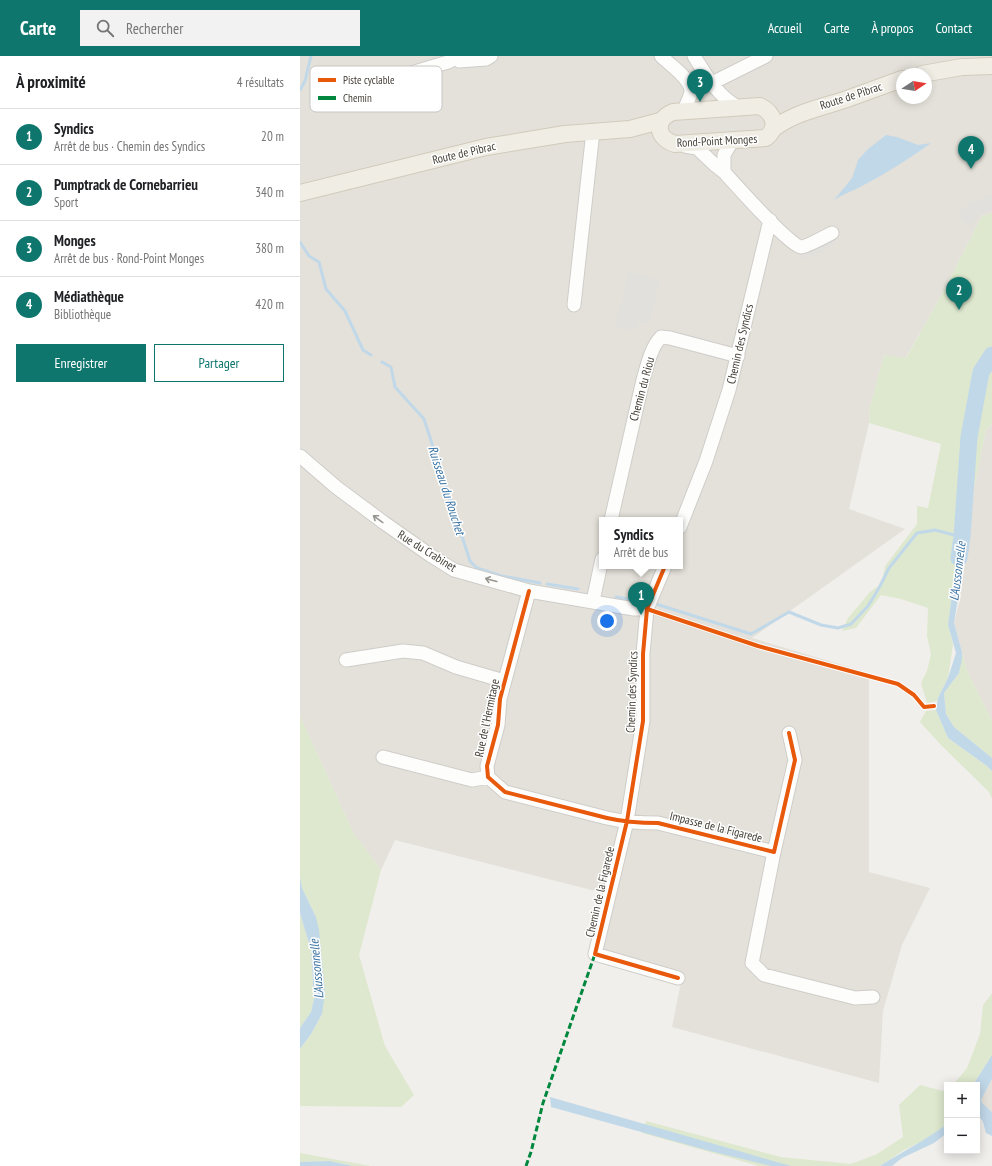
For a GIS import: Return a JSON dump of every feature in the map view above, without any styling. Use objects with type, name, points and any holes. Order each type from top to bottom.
[{"type":"main road","points":[[932,72],[962,67],[992,66]]},
{"type":"main road","name":"Route de Pibrac","points":[[772,129],[800,113],[896,81]]},
{"type":"main road","points":[[666,134],[666,114],[673,112],[760,106],[768,112]]},
{"type":"main road","name":"Route de Pibrac","points":[[768,112],[800,113]]},
{"type":"main road","name":"Rond-Point Monges","points":[[666,134],[732,141],[766,138],[771,134],[773,122],[772,116],[768,112]]},
{"type":"main road","name":"Route de Pibrac","points":[[300,193],[486,147],[565,134],[630,129],[666,134]]},
{"type":"street","points":[[435,66],[448,62],[457,56],[459,61],[486,59],[491,56]]},
{"type":"street","points":[[661,56],[689,82],[691,90],[690,98],[685,106],[685,111]]},
{"type":"street","points":[[694,56],[721,96],[738,107]]},
{"type":"street","points":[[712,83],[766,56]]},
{"type":"street","points":[[574,304],[593,132]]},
{"type":"street","points":[[666,134],[697,148],[724,172],[796,245],[802,247],[832,233]]},
{"type":"street","points":[[724,172],[724,155],[732,141]]},
{"type":"street","name":"Chemin des Syndics","points":[[683,520],[706,462],[729,390],[770,220]]},
{"type":"street","name":"Chemin du Riou","points":[[612,517],[643,380],[648,362],[658,340],[661,337],[670,338],[738,356]]},
{"type":"street","name":"Rue du Crabinet","points":[[300,456],[336,487],[383,522],[454,570],[529,591],[634,608],[649,605]]},
{"type":"street","points":[[593,601],[600,569]]},
{"type":"street","name":"Chemin des Syndics","points":[[627,821],[643,721],[643,654],[649,605],[663,569]]},
{"type":"street","name":"Rue de l'Hermitage","points":[[488,777],[487,766],[498,725],[500,699],[529,591]]},
{"type":"street","points":[[346,660],[403,650],[423,653],[456,667],[504,681]]},
{"type":"street","name":"Impasse de la Figarede","points":[[788,733],[795,760],[774,852],[752,963],[764,975],[855,998],[873,997]]},
{"type":"street","points":[[383,757],[472,780],[488,777],[505,792],[607,818],[627,821]]},
{"type":"street","name":"Impasse de la Figarede","points":[[627,821],[658,824],[774,852]]},
{"type":"street","name":"Chemin de la Figarede","points":[[627,821],[595,954],[678,978]]},
{"type":"shaded area","points":[[300,56],[992,56],[992,213],[982,216],[941,296],[905,359],[884,355],[870,407],[869,423],[849,509],[905,529],[752,638],[869,673],[869,872],[930,888],[902,945],[883,1011],[879,1083],[672,1027],[681,982],[590,957],[607,894],[395,840],[381,870],[354,834],[300,716]]},
{"type":"shaded area","points":[[992,194],[992,210],[980,215],[969,226],[963,221],[958,214],[969,204]]},
{"type":"shaded area","points":[[827,231],[837,243],[806,260],[793,247]]},
{"type":"shaded area","points":[[629,272],[660,280],[649,324],[638,321],[635,331],[615,326]]},
{"type":"shaded area","points":[[992,424],[992,721],[967,671],[954,623],[959,603],[970,529],[974,488],[986,430]]},
{"type":"shaded area","points":[[992,1079],[992,1112],[982,1103],[981,1100]]},
{"type":"green space","points":[[992,213],[992,424],[986,430],[974,488],[968,536],[960,534],[948,625],[953,644],[948,678],[937,701],[927,703],[921,683],[927,671],[931,654],[927,636],[928,608],[901,599],[881,595],[856,628],[842,631],[848,618],[870,592],[882,583],[885,566],[917,524],[917,506],[928,508],[941,444],[869,423],[870,407],[884,355],[906,358],[941,296],[982,216]]},
{"type":"green space","points":[[962,652],[967,671],[992,721],[992,758],[954,727],[946,714],[944,693],[959,673]]},
{"type":"green space","points":[[936,710],[948,738],[992,771],[992,799],[989,792],[920,722],[926,711]]},
{"type":"green space","points":[[300,716],[354,834],[381,870],[359,955],[385,1046],[414,1095],[401,1107],[300,1106],[300,1049],[311,1034],[322,1014],[316,917],[302,888],[300,877]]},
{"type":"green space","points":[[300,913],[311,950],[314,999],[311,1012],[300,1028]]},
{"type":"green space","points":[[992,993],[992,1055],[975,1082],[955,1082],[967,1068],[980,1034],[983,1005]]},
{"type":"green space","points":[[920,1085],[944,1091],[944,1126],[927,1139],[904,1150],[880,1166],[759,1166],[642,1133],[646,1121],[781,1157],[851,1164],[877,1154],[903,1137],[899,1105]]},
{"type":"green space","points":[[300,1153],[371,1166],[353,1166],[329,1161],[300,1162]]},
{"type":"water","points":[[886,135],[897,137],[918,145],[931,143],[888,171],[834,200],[852,178],[858,160],[868,149]]},
{"type":"water","points":[[960,534],[968,536],[954,623],[962,652],[962,659],[959,673],[944,693],[946,714],[954,727],[992,758],[992,771],[948,738],[936,710],[938,698],[948,678],[956,653],[948,625]]},
{"type":"water","points":[[300,877],[302,888],[316,917],[319,930],[325,993],[322,1014],[311,1034],[300,1049],[300,1028],[311,1012],[314,999],[311,950],[300,913]]},
{"type":"water","points":[[992,1055],[992,1079],[981,1100],[982,1103],[992,1112],[992,1136],[986,1133],[980,1118],[980,1082],[975,1082]]},
{"type":"water","points":[[550,1097],[791,1166],[771,1166],[710,1151],[551,1107]]},
{"type":"water","points":[[944,1126],[944,1135],[934,1143],[902,1158],[892,1166],[880,1166],[922,1141]]},
{"type":"water","points":[[329,1161],[353,1166],[300,1166],[300,1162]]},
{"type":"waterway","name":"Ruisseau du Rouchet","points":[[300,90],[305,81],[311,56]]},
{"type":"waterway","name":"Ruisseau du Rouchet","points":[[300,242],[309,256],[319,262],[326,289],[345,311],[363,350],[371,355]]},
{"type":"waterway","name":"L'Aussonnelle","points":[[959,558],[962,537],[969,437],[981,372],[992,355]]},
{"type":"waterway","name":"Ruisseau du Rouchet","points":[[382,362],[391,367],[395,387],[424,419],[470,561],[477,568],[502,576],[540,583]]},
{"type":"waterway","name":"Ruisseau du Rouchet","points":[[653,603],[751,634],[789,612],[821,625],[838,628],[851,624],[868,606],[889,568],[917,533],[935,530],[962,537]]},
{"type":"waterway","name":"Ruisseau du Rouchet","points":[[547,584],[578,589]]},
{"type":"waterway","name":"Ruisseau du Rouchet","points":[[616,597],[646,602]]},
{"type":"marked path","points":[[526,1166],[543,1103],[595,954]]},
{"type":"cycle path","points":[[664,569],[647,609],[643,654],[643,721],[627,821],[595,954],[678,978]]},
{"type":"cycle path","points":[[529,591],[500,699],[498,725],[487,766],[488,777],[505,792],[607,818],[632,822],[658,823],[774,852],[795,760],[789,733]]},
{"type":"cycle path","points":[[647,609],[758,646],[898,684],[914,695],[924,707],[934,706]]},
{"type":"place","name":"Monges","points":[[700,102]]},
{"type":"place","name":"Médiathèque","points":[[971,169]]},
{"type":"place","name":"Pumptrack de Cornebarrieu","points":[[959,310]]},
{"type":"place","name":"Syndics","points":[[641,615]]}]
